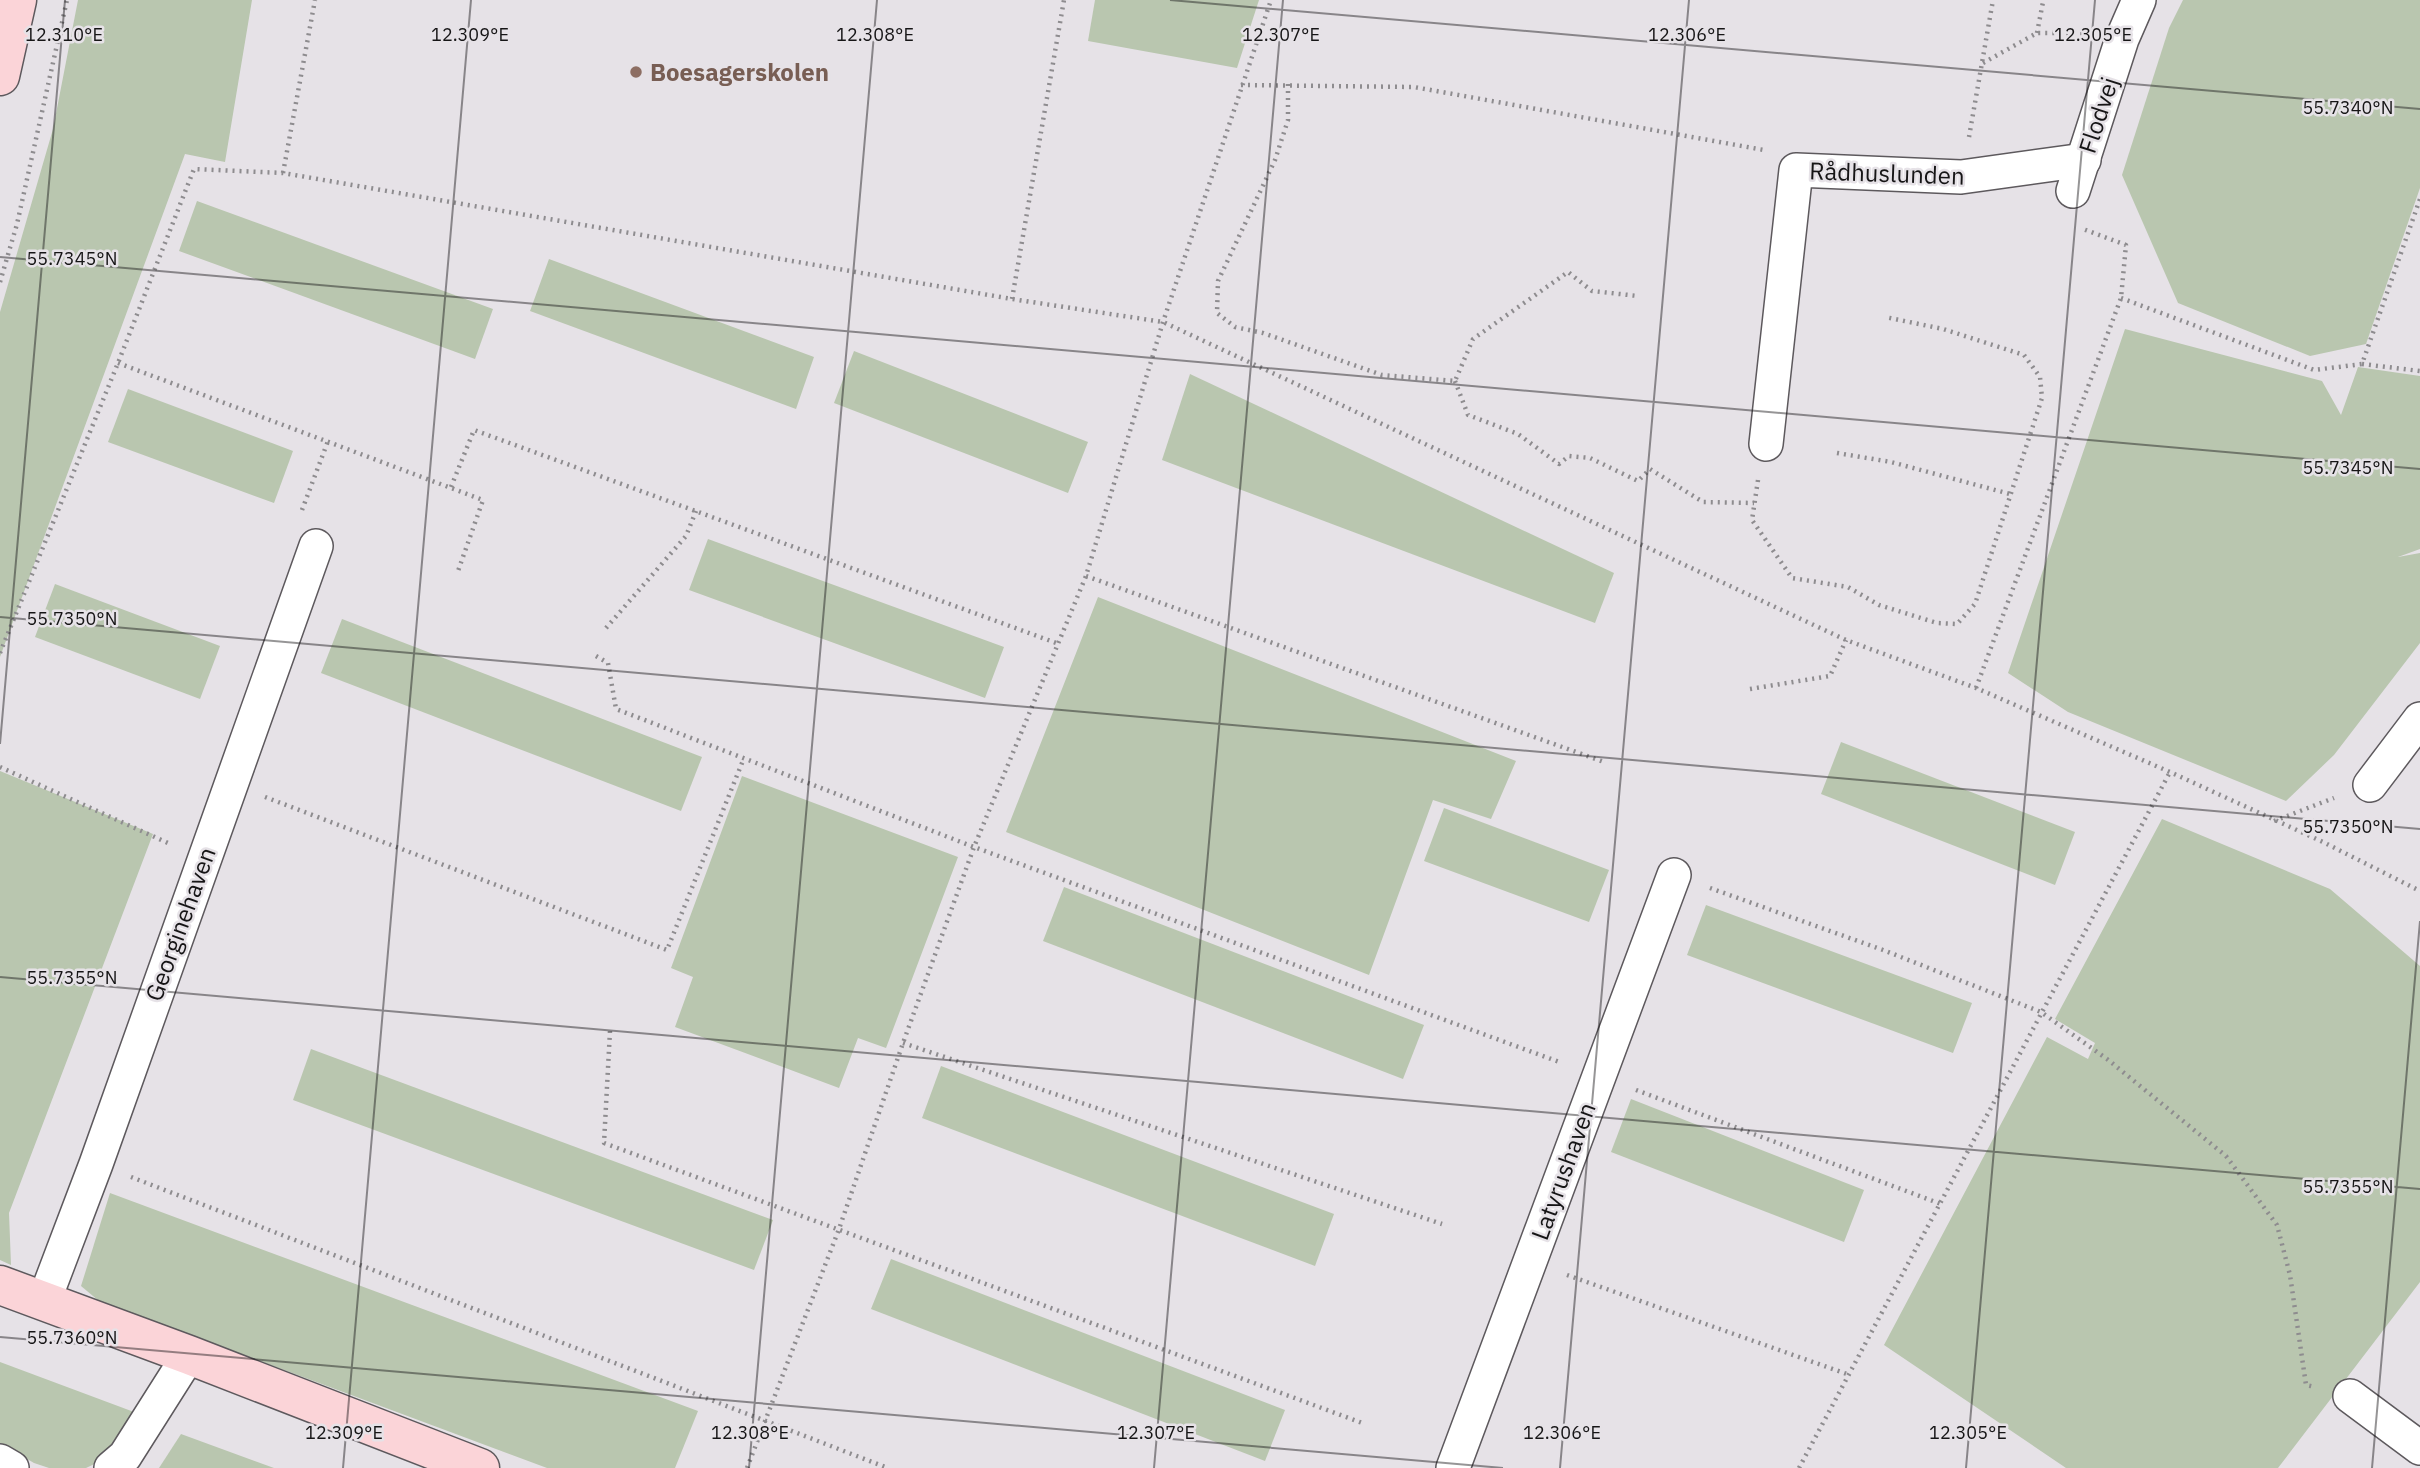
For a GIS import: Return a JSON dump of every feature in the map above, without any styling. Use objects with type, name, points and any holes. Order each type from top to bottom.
[{"type":"street","points":[[0,76],[17,0]]},
{"type":"street","name":"Flodvej","points":[[2073,191],[2122,39],[2139,0]]},
{"type":"street","name":"Rådhuslunden","points":[[1766,444],[1797,170],[1961,177],[2084,160]]},
{"type":"street","name":"Georginehaven","points":[[44,1301],[96,1164],[316,546]]},
{"type":"street","points":[[2370,785],[2420,719]]},
{"type":"street","name":"Latyrushaven","points":[[1453,1468],[1674,875]]},
{"type":"street","points":[[0,1285],[480,1468]]},
{"type":"street","points":[[111,1468],[125,1456],[189,1355]]},
{"type":"street","points":[[2350,1396],[2420,1448]]},
{"type":"street","points":[[0,1461],[12,1468]]},
{"type":"path","points":[[0,282],[17,224],[67,0]]},
{"type":"path","points":[[283,173],[315,0]]},
{"type":"path","points":[[1012,299],[1064,0]]},
{"type":"path","points":[[747,1468],[839,1229],[974,847],[1086,576],[1163,322],[1271,0]]},
{"type":"path","points":[[1961,177],[1993,0]]},
{"type":"path","points":[[2037,33],[2043,2]]},
{"type":"path","points":[[1983,64],[2037,33],[2089,33],[2122,39]]},
{"type":"path","points":[[1288,84],[1288,120],[1275,160],[1218,281],[1217,313],[1235,327],[1264,333],[1382,375],[1455,381]]},
{"type":"path","points":[[1241,85],[1415,87],[1779,153],[1797,170]]},
{"type":"path","points":[[0,653],[194,169],[283,173],[1012,299],[1163,322],[1846,640],[1976,688],[2170,772],[2323,842],[2420,891]]},
{"type":"path","points":[[1976,688],[2121,298],[2126,245],[2084,230],[2073,191]]},
{"type":"path","points":[[2362,364],[2420,199]]},
{"type":"path","points":[[1638,296],[1592,291],[1568,272],[1473,339],[1455,381],[1468,415],[1518,434],[1559,464],[1569,456],[1590,458],[1638,481],[1650,469],[1703,502],[1754,503]]},
{"type":"path","points":[[2121,298],[2314,370],[2362,364],[2420,371]]},
{"type":"path","points":[[1766,444],[1752,520],[1792,578],[1848,587],[1879,604],[1937,623],[1957,624],[1975,604],[2042,398],[2040,377],[2024,355],[1943,329],[1885,317]]},
{"type":"path","points":[[118,363],[483,500],[457,574]]},
{"type":"path","points":[[451,487],[474,430],[1059,643]]},
{"type":"path","points":[[316,546],[294,533],[328,441]]},
{"type":"path","points":[[1837,453],[1891,462],[2010,494]]},
{"type":"path","points":[[607,628],[686,536],[696,511]]},
{"type":"path","points":[[1086,576],[1604,762]]},
{"type":"path","points":[[1750,689],[1830,676],[1846,640]]},
{"type":"path","points":[[596,656],[608,663],[616,709],[974,847],[1941,1204]]},
{"type":"path","points":[[230,784],[667,950],[744,758]]},
{"type":"path","points":[[0,767],[204,859]]},
{"type":"path","points":[[1799,1468],[2170,772]]},
{"type":"path","points":[[2273,821],[2370,785]]},
{"type":"path","points":[[1674,875],[1883,950],[2041,1012],[2107,1059],[2226,1156],[2277,1225],[2290,1275],[2306,1385],[2350,1396]]},
{"type":"path","points":[[610,1031],[604,1143],[1365,1424]]},
{"type":"path","points":[[903,1043],[1443,1224]]},
{"type":"path","points":[[96,1164],[888,1468]]},
{"type":"path","points":[[1530,1262],[1847,1374]]},
{"type":"green space","points":[[78,0],[252,0],[225,162],[185,154],[0,657],[0,312],[53,129]]},
{"type":"green space","points":[[1095,0],[1259,0],[1237,68],[1088,41]]},
{"type":"green space","points":[[2183,0],[2420,0],[2420,188],[2366,344],[2310,356],[2178,303],[2122,175],[2169,28]]},
{"type":"green space","points":[[197,201],[493,309],[475,359],[179,251]]},
{"type":"green space","points":[[549,259],[814,357],[796,409],[530,311]]},
{"type":"green space","points":[[2125,329],[2322,381],[2341,415],[2358,367],[2420,376],[2420,549],[2398,557],[2420,553],[2420,643],[2334,755],[2286,801],[2068,712],[2008,673]]},
{"type":"green space","points":[[854,351],[1088,442],[1068,493],[834,403]]},
{"type":"green space","points":[[1190,374],[1614,573],[1595,623],[1162,460]]},
{"type":"green space","points":[[128,389],[293,451],[274,503],[108,442]]},
{"type":"green space","points":[[708,539],[1004,647],[985,698],[689,590]]},
{"type":"green space","points":[[55,584],[220,646],[200,699],[35,637]]},
{"type":"green space","points":[[1098,597],[1516,761],[1491,819],[1433,800],[1369,975],[1006,832]]},
{"type":"green space","points":[[342,619],[702,757],[681,811],[321,673]]},
{"type":"green space","points":[[1841,742],[2075,832],[2055,885],[1821,794]]},
{"type":"green space","points":[[0,771],[153,834],[9,1213],[11,1265],[0,1260]]},
{"type":"green space","points":[[742,776],[958,857],[886,1048],[858,1038],[839,1088],[675,1027],[693,977],[671,968]]},
{"type":"green space","points":[[1444,808],[1609,870],[1589,922],[1424,861]]},
{"type":"green space","points":[[2162,819],[2330,889],[2420,966],[2420,1282],[2278,1468],[2066,1468],[1884,1345],[2047,1037],[2088,1059],[2095,1043],[2055,1019]]},
{"type":"green space","points":[[1064,887],[1424,1025],[1403,1079],[1043,941]]},
{"type":"green space","points":[[1706,905],[1972,1003],[1953,1053],[1687,955]]},
{"type":"green space","points":[[311,1049],[773,1220],[754,1270],[293,1100]]},
{"type":"green space","points":[[941,1066],[1334,1214],[1315,1266],[922,1118]]},
{"type":"green space","points":[[1631,1099],[1864,1190],[1844,1242],[1611,1152]]},
{"type":"green space","points":[[110,1193],[698,1411],[675,1468],[547,1468],[99,1301],[81,1286]]},
{"type":"green space","points":[[891,1259],[1285,1410],[1265,1461],[871,1309]]},
{"type":"green space","points":[[0,1362],[134,1412],[105,1459],[86,1468],[49,1468],[34,1463],[0,1443]]},
{"type":"green space","points":[[181,1434],[274,1468],[159,1468]]},
{"type":"place","name":"Boesagerskolen","points":[[636,72]]}]
